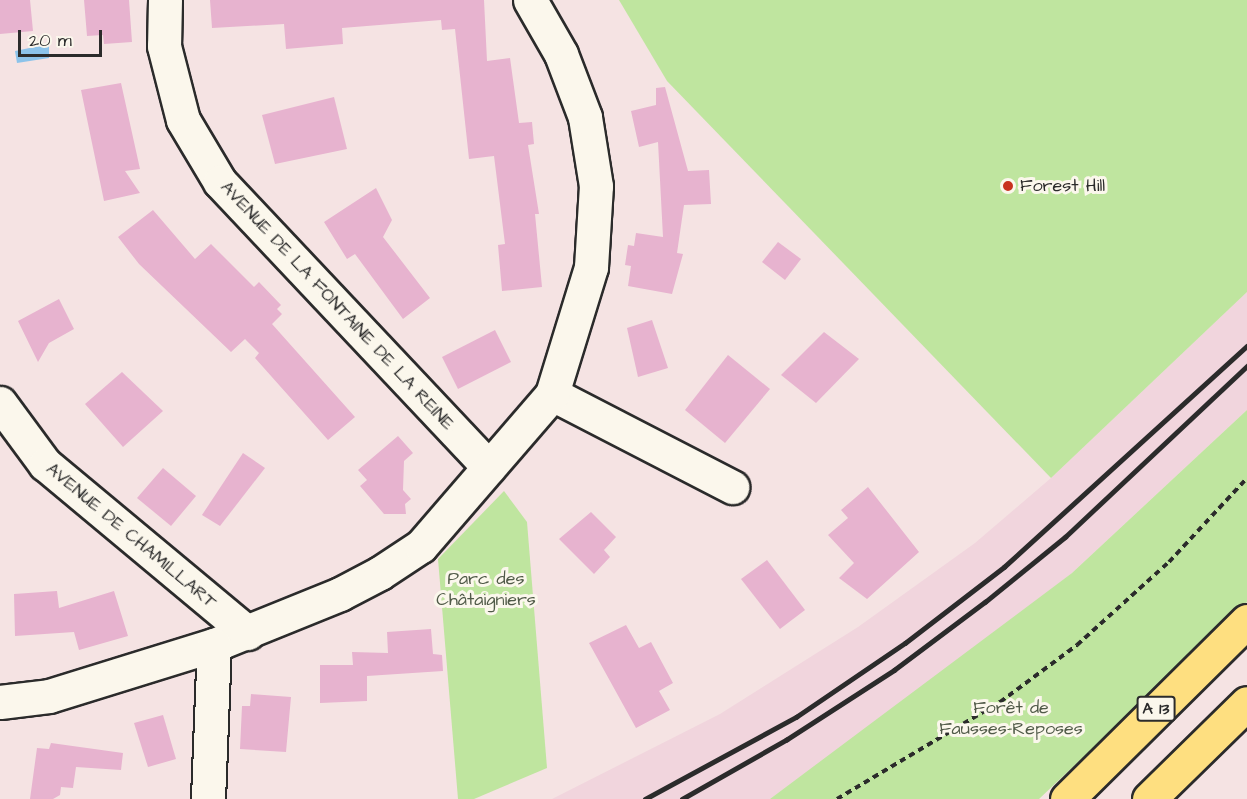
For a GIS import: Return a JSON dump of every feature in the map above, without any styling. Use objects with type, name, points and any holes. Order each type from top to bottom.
[{"type":"highway","name":"A 13","points":[[1067,799],[1247,621]]},
{"type":"highway","points":[[1149,799],[1247,703]]},
{"type":"street","name":"AVENUE DE LA FONTAINE DE LA REINE","points":[[165,0],[165,46],[183,120],[220,182],[489,467]]},
{"type":"street","points":[[0,702],[49,696],[214,645],[340,594],[421,546],[552,394],[591,267],[596,186],[585,117],[561,54],[530,0]]},
{"type":"street","points":[[552,394],[732,486]]},
{"type":"street","name":"AVENUE DE CHAMILLART","points":[[0,403],[45,464],[248,633]]},
{"type":"street","points":[[208,799],[214,645]]},
{"type":"path","points":[[837,799],[1000,702],[1077,645],[1177,554],[1247,478]]},
{"type":"shaded area","points":[[1247,292],[1247,410],[1072,573],[986,642],[770,799],[552,799],[720,714],[858,627],[975,543],[1051,478]]},
{"type":"green space","name":"Forest Hill","points":[[619,0],[1247,0],[1247,292],[1051,478],[667,81]]},
{"type":"green space","name":"Forêt de Fausses-Reposes","points":[[1247,410],[1247,602],[1039,799],[770,799],[1072,573]]},
{"type":"green space","name":"Parc des Châtaigniers","points":[[504,491],[527,522],[547,768],[474,799],[458,799],[438,559]]},
{"type":"water","points":[[49,44],[49,58],[17,63],[15,51]]},
{"type":"building","points":[[0,0],[30,0],[33,31],[0,34]]},
{"type":"building","points":[[84,0],[129,0],[132,42],[104,44],[103,35],[87,36]]},
{"type":"building","points":[[210,0],[484,0],[487,61],[510,58],[519,123],[532,122],[534,144],[528,145],[539,214],[535,214],[542,287],[502,291],[498,245],[505,244],[494,156],[469,159],[455,29],[442,30],[441,20],[342,28],[343,44],[286,49],[284,24],[212,28]]},
{"type":"building","points":[[121,83],[140,169],[125,171],[140,193],[104,201],[81,90]]},
{"type":"building","points":[[665,87],[688,171],[709,170],[711,204],[684,205],[677,253],[683,254],[672,294],[628,286],[631,266],[625,265],[628,245],[634,246],[636,233],[663,237],[658,142],[639,147],[631,111],[656,105],[656,88]]},
{"type":"building","points":[[334,97],[347,149],[275,164],[262,115]]},
{"type":"building","points":[[376,188],[392,220],[383,237],[430,298],[403,319],[355,254],[347,259],[324,222]]},
{"type":"building","points":[[153,210],[195,259],[211,244],[254,287],[259,282],[281,305],[277,309],[282,314],[272,324],[355,417],[328,440],[255,358],[259,353],[245,339],[231,352],[139,264],[118,237]]},
{"type":"building","points":[[778,242],[801,259],[785,280],[762,262]]},
{"type":"building","points":[[59,299],[74,329],[49,343],[38,362],[18,321]]},
{"type":"building","points":[[652,320],[668,368],[638,377],[627,328]]},
{"type":"building","points":[[495,330],[511,362],[458,389],[442,357]]},
{"type":"building","points":[[824,332],[859,359],[816,403],[781,375]]},
{"type":"building","points":[[728,355],[770,389],[725,443],[685,410]]},
{"type":"building","points":[[122,372],[163,411],[123,447],[85,404]]},
{"type":"building","points":[[398,436],[413,453],[404,461],[403,490],[411,499],[405,504],[406,514],[384,514],[360,486],[367,480],[358,470]]},
{"type":"building","points":[[243,453],[265,468],[220,526],[202,515]]},
{"type":"building","points":[[163,468],[196,496],[171,526],[137,498]]},
{"type":"building","points":[[868,487],[919,552],[867,599],[839,578],[854,563],[828,535],[848,518],[841,510]]},
{"type":"building","points":[[591,512],[616,537],[604,550],[610,557],[594,574],[559,539]]},
{"type":"building","points":[[767,560],[805,610],[780,629],[741,579]]},
{"type":"building","points":[[57,591],[59,608],[114,591],[128,636],[79,650],[74,632],[15,636],[14,594]]},
{"type":"building","points":[[626,625],[639,648],[651,642],[673,683],[659,691],[670,710],[636,728],[589,643]]},
{"type":"building","points":[[431,629],[433,654],[442,655],[443,671],[367,676],[367,701],[320,703],[320,665],[353,665],[352,652],[388,653],[387,632]]},
{"type":"building","points":[[251,694],[291,697],[286,752],[240,749],[242,706],[250,706]]},
{"type":"building","points":[[163,715],[176,759],[148,767],[134,723]]},
{"type":"building","points":[[51,743],[123,753],[121,770],[76,767],[73,788],[61,787],[60,795],[53,799],[30,799],[37,748],[49,749]]},
{"type":"railway","points":[[645,799],[796,717],[905,643],[1004,567],[1247,346]]},
{"type":"railway","points":[[682,799],[786,740],[894,670],[985,602],[1065,537],[1247,366]]},
{"type":"place","name":"Forest Hill","points":[[1008,186]]}]
